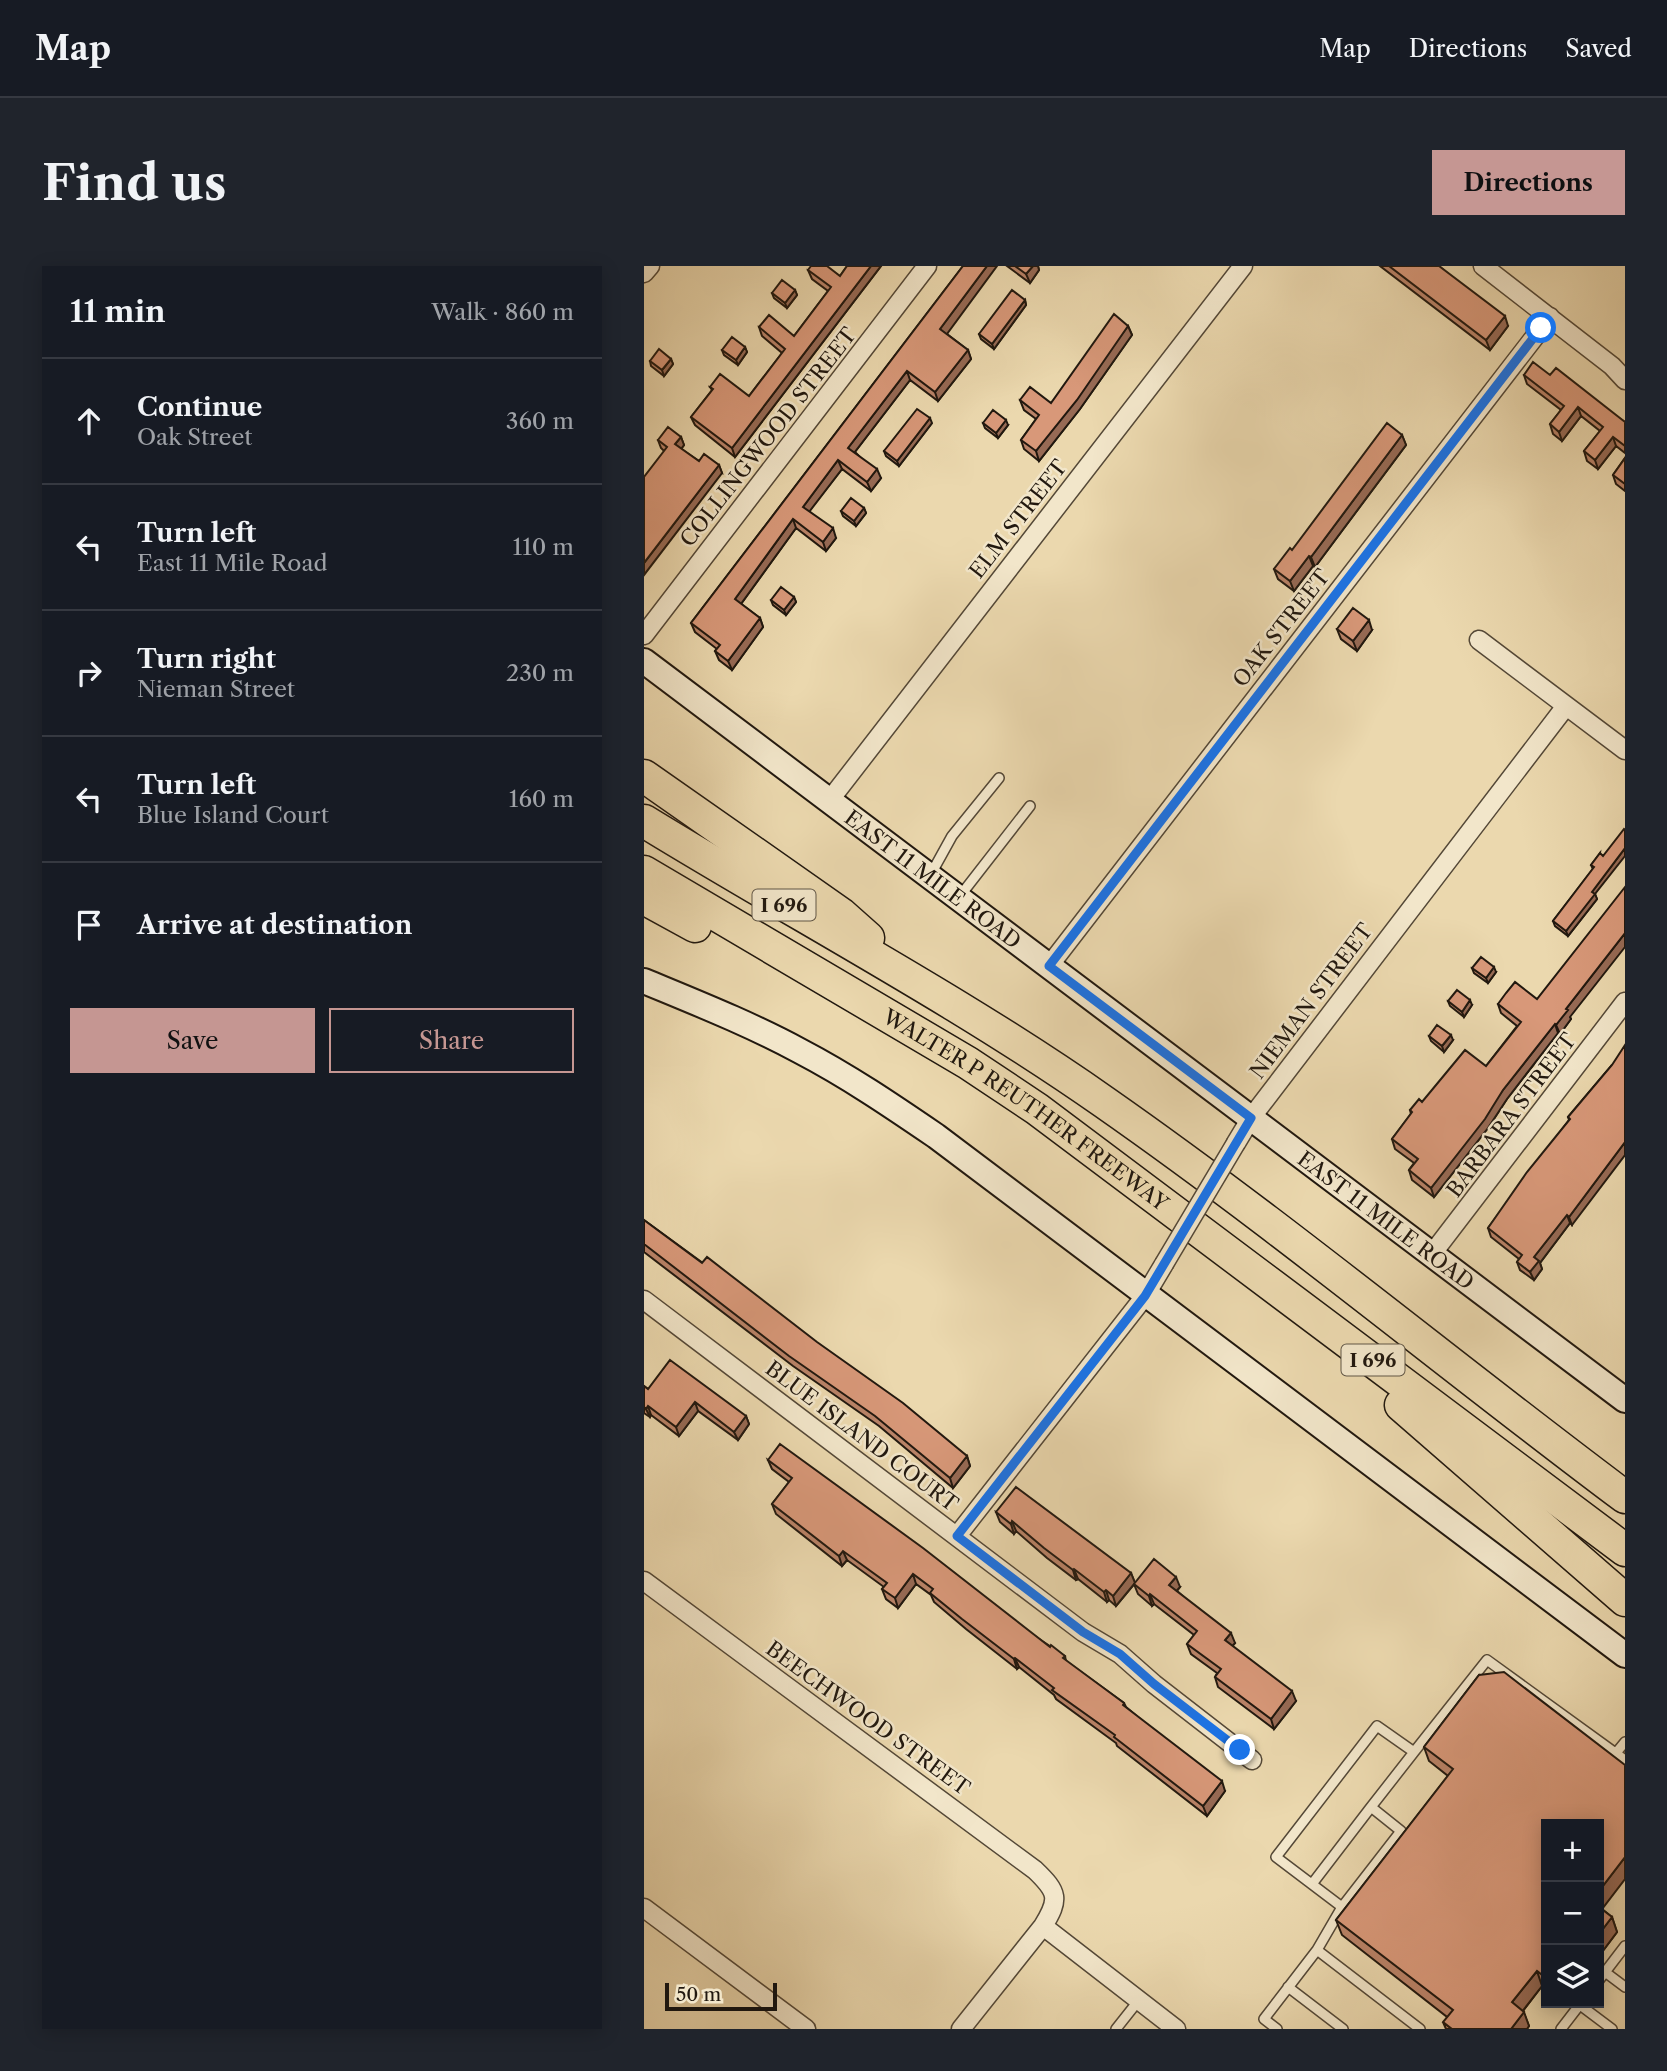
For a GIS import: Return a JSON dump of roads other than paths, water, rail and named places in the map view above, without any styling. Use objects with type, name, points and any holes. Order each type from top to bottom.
[{"type":"highway","points":[[644,776],[841,915],[925,987]]},
{"type":"highway","name":"WALTER P REUTHER FREEWAY","points":[[644,821],[925,987],[1123,1116],[1464,1372],[1625,1497]]},
{"type":"highway","name":"WALTER P REUTHER FREEWAY","points":[[644,872],[968,1063],[1037,1109],[1625,1550]]},
{"type":"highway","points":[[644,898],[764,965],[835,997],[888,1016]]},
{"type":"highway","points":[[1121,1170],[1210,1256],[1347,1359],[1625,1600]]},
{"type":"highway","points":[[1464,1372],[1551,1420],[1625,1474]]},
{"type":"main road","name":"EAST 11 MILE ROAD","points":[[644,661],[1625,1400]]},
{"type":"main road","points":[[644,981],[732,1018],[800,1051],[871,1091],[936,1136],[1625,1655]]},
{"type":"street","points":[[644,273],[650,266]]},
{"type":"street","name":"COLLINGWOOD STREET","points":[[644,635],[927,266]]},
{"type":"street","name":"ELM STREET","points":[[830,801],[1243,266]]},
{"type":"street","points":[[1483,266],[1612,366],[1625,380]]},
{"type":"street","name":"OAK STREET","points":[[1049,966],[1550,317]]},
{"type":"street","points":[[1479,640],[1625,751]]},
{"type":"street","name":"NIEMAN STREET","points":[[957,1536],[1145,1296],[1251,1118],[1566,706]]},
{"type":"street","name":"BARBARA STREET","points":[[1433,1254],[1625,1002]]},
{"type":"street","name":"BLUE ISLAND COURT","points":[[644,1300],[1083,1632],[1120,1654],[1154,1684],[1252,1760]]},
{"type":"street","name":"BEECHWOOD STREET","points":[[644,1581],[1035,1870],[1051,1885],[1056,1899],[1043,1926]]},
{"type":"street","points":[[644,1908],[806,2029]]},
{"type":"street","points":[[961,2029],[1043,1926],[1176,2029]]},
{"type":"lane","points":[[930,876],[952,836],[999,778]]},
{"type":"lane","points":[[959,898],[1030,806]]},
{"type":"lane","points":[[1312,1884],[1487,1660],[1625,1760]]},
{"type":"lane","points":[[1342,1907],[1276,1857],[1377,1726],[1414,1752]]},
{"type":"lane","points":[[1616,1754],[1625,1742]]},
{"type":"lane","points":[[1277,2029],[1264,2019],[1317,1950],[1342,1907],[1401,1831],[1371,1808]]},
{"type":"lane","points":[[1625,1946],[1605,1972],[1625,1987]]},
{"type":"lane","points":[[1317,1950],[1420,2029]]},
{"type":"lane","points":[[1288,1987],[1343,2029]]},
{"type":"lane","points":[[1116,2029],[1139,2000]]},
{"type":"lane","points":[[1561,2029],[1578,2008]]},
{"type":"lane","points":[[1586,2008],[1612,2029]]}]
